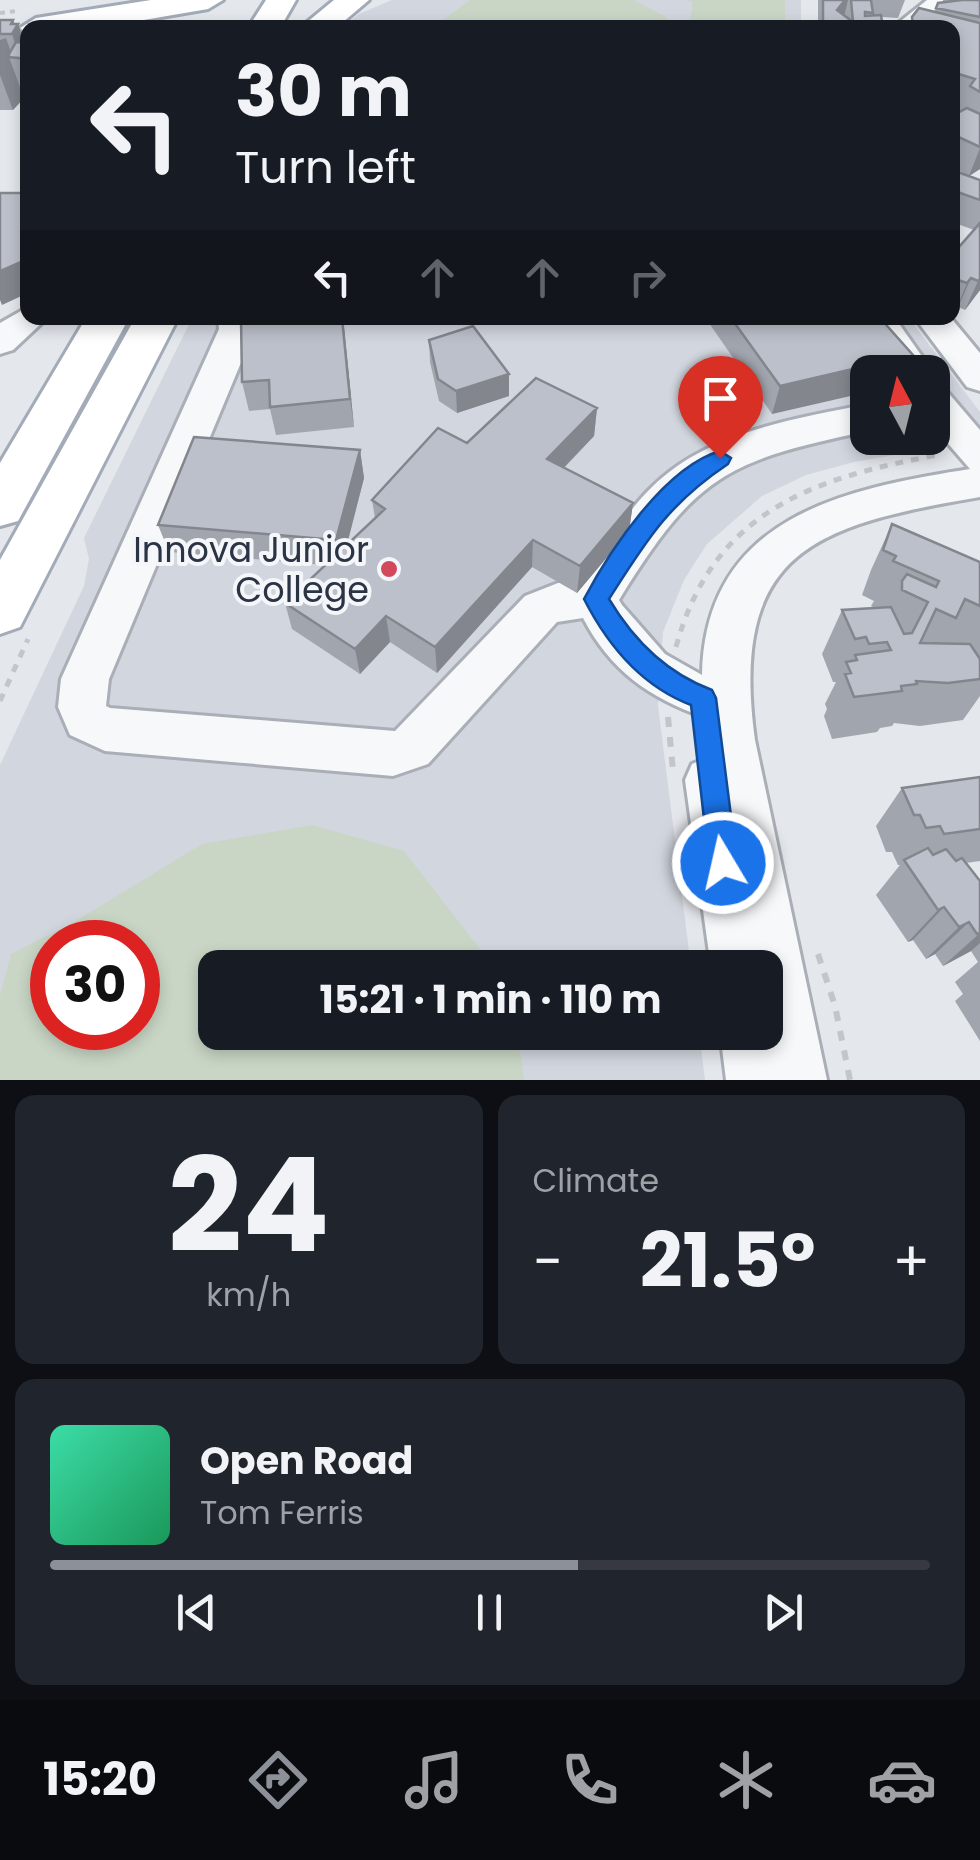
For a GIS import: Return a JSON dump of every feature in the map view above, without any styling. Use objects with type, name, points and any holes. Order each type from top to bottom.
[{"type":"main road","points":[[0,18],[114,0]]},
{"type":"main road","points":[[83,20],[208,0]]},
{"type":"main road","points":[[326,20],[354,0]]},
{"type":"main road","points":[[159,7],[217,11],[234,20]]},
{"type":"main road","points":[[0,507],[103,325]]},
{"type":"main road","points":[[0,611],[152,325]]},
{"type":"street","points":[[917,20],[943,0]]},
{"type":"street","points":[[0,342],[21,325]]},
{"type":"street","points":[[236,325],[85,680],[82,706],[88,720],[105,730],[393,754],[411,748],[541,608],[558,600],[596,599]]},
{"type":"street","points":[[882,325],[903,355]]},
{"type":"street","points":[[938,325],[978,370]]},
{"type":"street","points":[[596,599],[642,529],[677,487],[720,458],[776,439],[850,421]]},
{"type":"street","points":[[950,422],[980,457]]},
{"type":"street","points":[[796,1080],[734,758],[715,699],[704,621],[724,578],[751,545],[808,503],[865,486],[980,465]]},
{"type":"street","points":[[736,950],[707,758],[715,699],[738,604],[757,568],[819,520],[890,498],[980,482]]},
{"type":"street","points":[[596,599],[618,636],[669,686],[715,699]]},
{"type":"street","points":[[751,1050],[756,1080]]},
{"type":"path","points":[[812,936],[834,1006],[850,1080]]},
{"type":"shaded area","points":[[392,0],[801,0],[801,20],[352,20]]},
{"type":"shaded area","name":"Innova Junior College","points":[[189,325],[914,325],[937,355],[850,355],[850,455],[894,455],[806,475],[762,496],[707,544],[684,580],[663,632],[658,706],[689,950],[198,950],[198,1050],[701,1050],[705,1080],[0,1080],[0,765],[84,586],[89,559],[84,538]]},
{"type":"shaded area","name":"Innova Junior College","points":[[950,372],[980,412],[980,440],[950,445]]},
{"type":"green space","points":[[470,0],[634,0],[668,20],[443,20]]},
{"type":"green space","points":[[686,0],[785,0],[785,20],[690,20],[693,2]]},
{"type":"green space","points":[[312,825],[404,851],[481,950],[198,950],[198,1050],[520,1050],[524,1080],[0,1080],[0,996],[11,954],[30,944],[30,1050],[160,1050],[160,920],[77,920],[202,844]]},
{"type":"building","points":[[823,0],[845,0],[837,10],[850,20],[823,20]]},
{"type":"building","points":[[851,0],[871,0],[873,13],[865,12],[865,16],[881,15],[882,20],[853,20]]},
{"type":"building","points":[[980,0],[980,17],[936,8],[938,3]]},
{"type":"building","points":[[919,8],[980,23],[980,92],[970,86],[975,79],[960,74],[960,20],[912,17]]},
{"type":"building","points":[[0,20],[18,24],[12,34],[0,34]]},
{"type":"building","points":[[16,42],[20,42],[20,58],[9,54]]},
{"type":"building","points":[[967,108],[980,114],[980,147],[960,138],[960,112]]},
{"type":"building","points":[[960,173],[980,180],[980,200],[960,193]]},
{"type":"building","points":[[0,193],[20,193],[20,262],[0,271]]},
{"type":"building","points":[[980,223],[978,281],[960,281],[960,246]]},
{"type":"building","points":[[241,325],[343,325],[350,399],[270,407],[269,380],[242,382]]},
{"type":"building","points":[[736,325],[886,325],[913,355],[850,355],[850,370],[780,386]]},
{"type":"building","points":[[473,326],[509,374],[456,391],[438,379],[429,340]]},
{"type":"building","points":[[536,378],[597,408],[547,459],[633,503],[580,566],[533,540],[435,647],[386,616],[355,649],[285,603],[385,509],[372,500],[438,428],[467,443]]},
{"type":"building","points":[[194,437],[360,450],[336,540],[158,525]]},
{"type":"building","points":[[892,524],[980,562],[980,606],[965,599],[956,618],[936,609],[920,643],[970,644],[980,659],[980,679],[916,681],[917,684],[901,686],[902,691],[854,697],[845,674],[851,673],[846,662],[857,660],[855,655],[891,650],[887,642],[869,644],[866,637],[855,639],[842,610],[891,607],[904,634],[912,633],[928,602],[902,590],[902,581],[907,574],[936,587],[939,581],[893,561],[896,556],[883,550]]},
{"type":"building","points":[[980,777],[980,829],[944,834],[940,826],[926,828],[920,815],[914,815],[902,788]]},
{"type":"building","points":[[928,848],[933,855],[946,849],[956,861],[962,858],[980,881],[980,933],[969,922],[959,927],[944,907],[938,910],[904,860]]},
{"type":"place","name":"Innova Junior College","points":[[389,569]]},
{"type":"route","points":[[720,458],[677,487],[642,529],[596,599],[618,636],[669,686],[703,698],[707,758],[723,863]]}]
